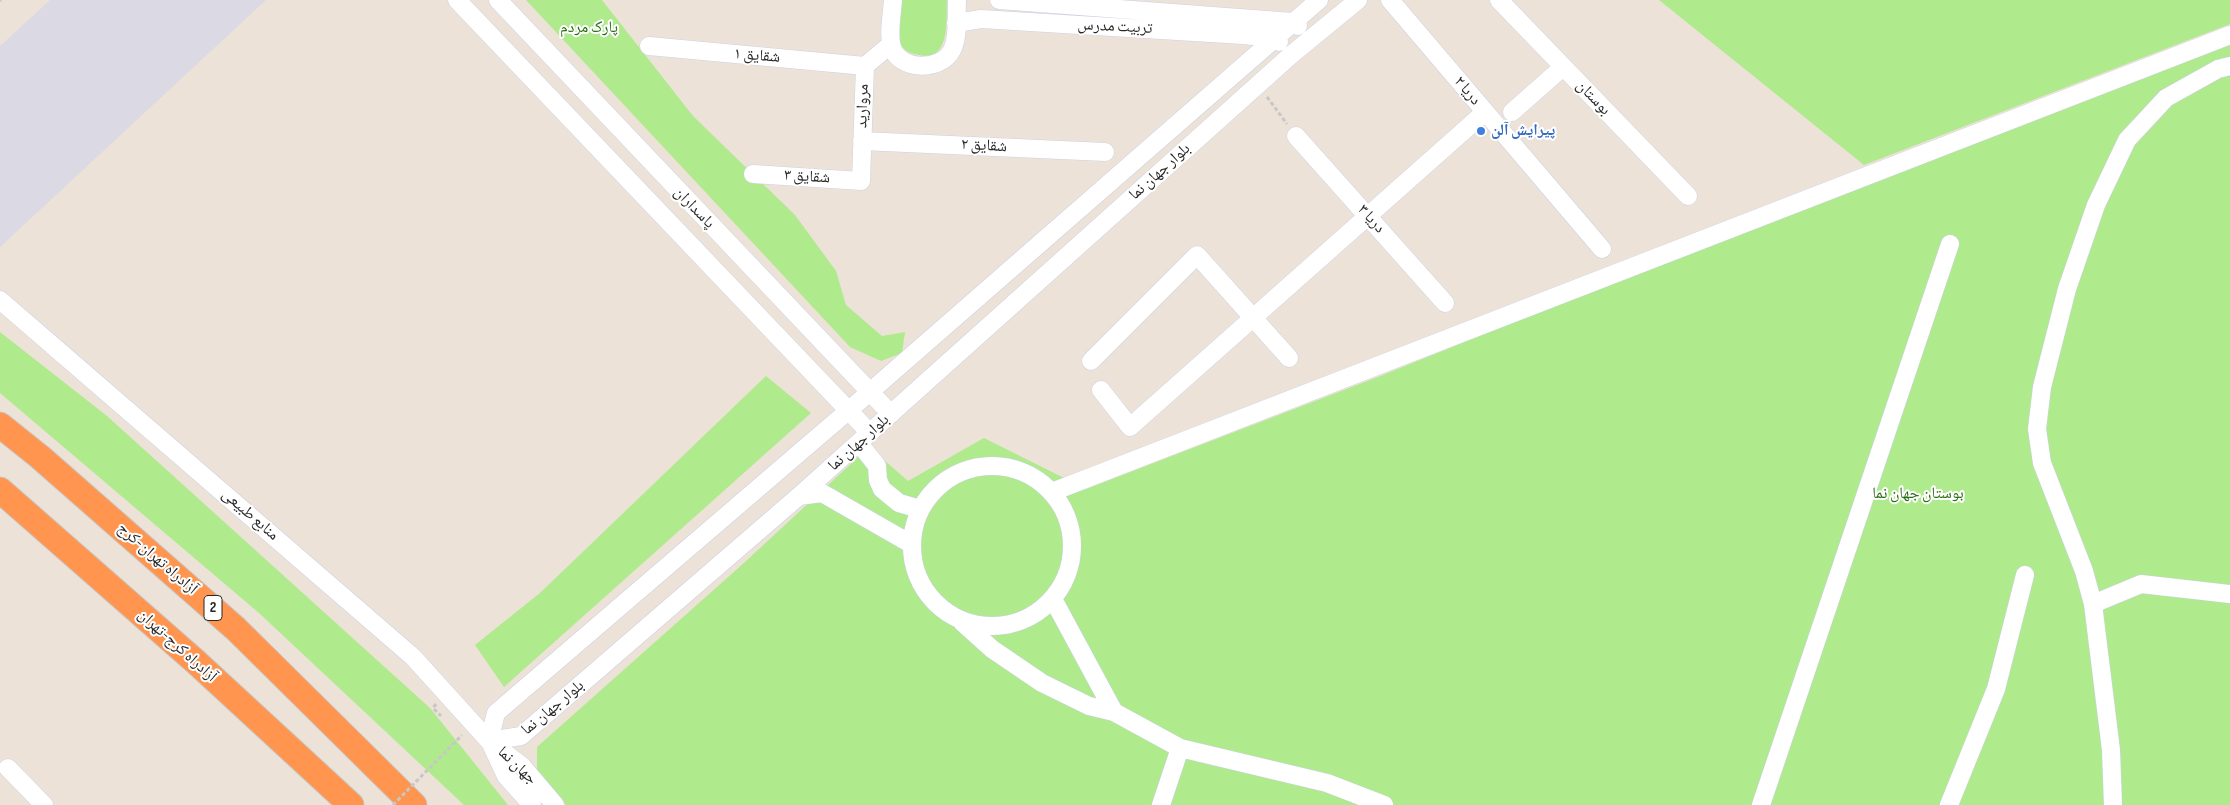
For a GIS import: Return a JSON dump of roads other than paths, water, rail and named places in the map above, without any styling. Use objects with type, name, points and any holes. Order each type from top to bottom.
[{"type":"highway","name":"آزادراه تهران-کرج","points":[[0,425],[40,457],[236,629],[414,805]]},
{"type":"highway","name":"آزادراه کرج-تهران","points":[[0,490],[196,662],[351,805]]},
{"type":"street","name":"پاسداران","points":[[457,0],[848,411],[864,438],[877,466],[878,480],[882,489],[899,503],[920,509]]},
{"type":"street","points":[[893,0],[891,44],[894,54],[911,64],[930,66],[939,63],[952,49],[957,0]]},
{"type":"street","name":"تربیت مدرس","points":[[999,0],[1293,22]]},
{"type":"street","name":"بلوار جهان نما","points":[[1319,0],[870,392],[496,713],[489,741],[521,736],[799,496],[1257,85],[1358,0]]},
{"type":"street","name":"دریا ۲","points":[[1390,0],[1602,249]]},
{"type":"street","name":"بوستان","points":[[1499,0],[1688,196]]},
{"type":"street","name":"پاسداران","points":[[500,1],[891,414]]},
{"type":"street","name":"تربیت مدرس","points":[[956,23],[980,19],[1275,38]]},
{"type":"street","points":[[1293,22],[1311,39]]},
{"type":"street","points":[[1052,492],[2230,35]]},
{"type":"street","points":[[1275,38],[1291,55]]},
{"type":"street","name":"مروارید","points":[[861,180],[865,66],[891,44]]},
{"type":"street","name":"شقایق ۱","points":[[648,46],[865,66]]},
{"type":"street","points":[[2113,805],[2111,750],[2093,604],[2084,571],[2042,463],[2037,429],[2042,387],[2067,289],[2096,205],[2127,140],[2166,98],[2218,69],[2230,66]]},
{"type":"street","points":[[1512,112],[1563,67]]},
{"type":"street","points":[[569,118],[592,100]]},
{"type":"street","points":[[1101,390],[1130,427],[1485,112]]},
{"type":"street","name":"دریا ۳","points":[[1296,136],[1369,215],[1444,302]]},
{"type":"street","name":"شقایق ۲","points":[[862,141],[1105,152]]},
{"type":"street","name":"شقایق ۳","points":[[753,174],[861,180]]},
{"type":"street","points":[[1761,805],[1950,244]]},
{"type":"street","points":[[1091,361],[1196,255],[1289,358]]},
{"type":"street","name":"منابع طبیعی","points":[[0,300],[413,657],[489,741]]},
{"type":"street","points":[[960,620],[985,626],[1010,624],[1033,615],[1053,599],[1066,579],[1072,557],[1072,534],[1065,511],[1052,492],[1035,478],[1015,468],[993,465],[978,467],[950,476],[933,490],[920,509],[914,526],[911,544],[914,568],[924,590],[940,607],[960,620],[992,648],[1042,683],[1089,706],[1114,712],[1180,748],[1327,783],[1384,805]]},
{"type":"street","points":[[799,496],[822,493],[911,544]]},
{"type":"street","points":[[1949,805],[1996,689],[2025,576]]},
{"type":"street","points":[[2093,604],[2141,584],[2230,594]]},
{"type":"street","points":[[1053,599],[1114,712]]},
{"type":"street","name":"جهان نما","points":[[489,741],[506,776],[532,805]]},
{"type":"street","name":"جهان نما","points":[[489,741],[522,766],[555,805]]},
{"type":"street","points":[[1161,805],[1180,748]]},
{"type":"street","points":[[8,768],[44,805]]},
{"type":"place","name":"پیرایش آلن","points":[[1481,131]]},
{"type":"park label","name":"پارک مردم","points":[[589,28]]},
{"type":"park label","name":"بوستان جهان نما","points":[[1918,494]]}]
